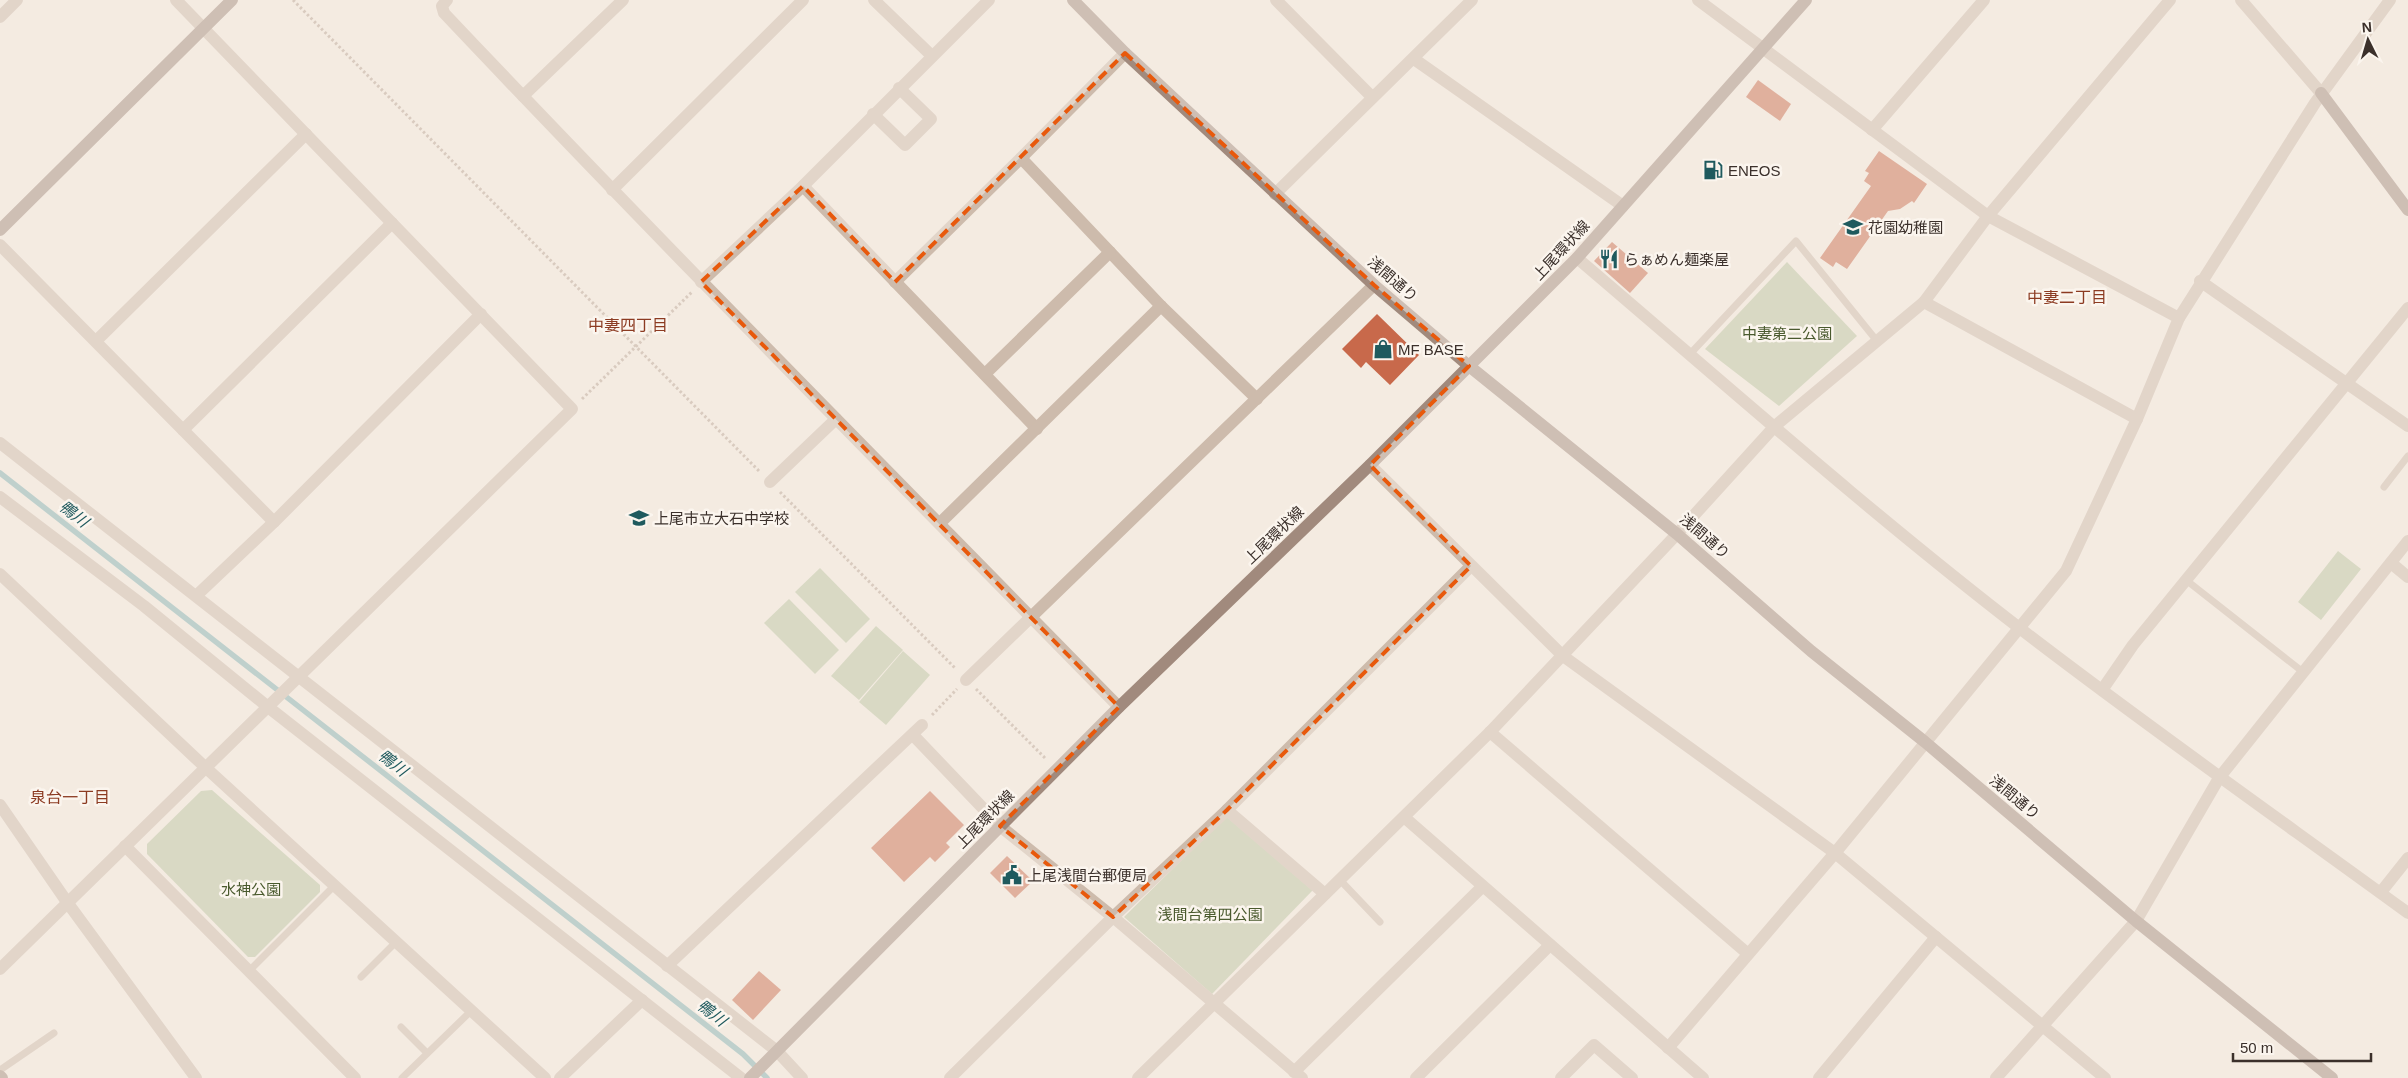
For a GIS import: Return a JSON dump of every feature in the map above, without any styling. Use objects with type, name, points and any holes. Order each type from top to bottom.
[{"type":"street","points":[[0,17],[17,0]]},
{"type":"street","points":[[0,969],[572,408],[176,0]]},
{"type":"street","points":[[0,230],[232,0]]},
{"type":"street","points":[[447,0],[442,6],[444,13],[612,190],[1119,707]]},
{"type":"street","points":[[523,96],[623,0]]},
{"type":"street","points":[[612,190],[803,0]]},
{"type":"street","points":[[874,0],[932,56]]},
{"type":"street","points":[[701,282],[803,186],[989,0]]},
{"type":"street","name":"浅間通り","points":[[1073,0],[1125,53],[1374,285],[1469,366],[1677,534],[1812,651],[1925,742],[2136,921],[2332,1078]]},
{"type":"street","points":[[1276,0],[1372,97]]},
{"type":"street","points":[[1698,0],[1764,47],[1988,216],[2179,318]]},
{"type":"street","name":"上尾環状線","points":[[750,1078],[1119,707],[1370,465],[1577,258],[1806,0]]},
{"type":"street","points":[[1872,130],[1984,0]]},
{"type":"street","points":[[1138,1078],[1490,732],[1677,534],[1775,426],[1924,302],[1988,216],[2170,0]]},
{"type":"street","points":[[2241,0],[2321,93],[2408,210]]},
{"type":"street","points":[[1668,1048],[1747,953],[1835,853],[1925,742],[2021,629],[2066,570],[2137,418],[2179,318],[2200,281],[2321,93],[2390,0]]},
{"type":"street","points":[[1276,194],[1372,97],[1414,59],[1464,2]]},
{"type":"street","points":[[895,282],[1125,53]]},
{"type":"street","points":[[1414,59],[1623,206]]},
{"type":"street","points":[[873,114],[904,145],[931,119],[899,88]]},
{"type":"street","points":[[96,342],[306,134]]},
{"type":"street","points":[[1021,158],[1161,306],[1257,399]]},
{"type":"street","points":[[803,186],[1037,429]]},
{"type":"street","points":[[183,430],[392,223]]},
{"type":"street","points":[[0,245],[274,522]]},
{"type":"street","points":[[985,374],[1110,252]]},
{"type":"street","points":[[1577,258],[1918,547],[2021,629],[2219,778],[2408,912]]},
{"type":"street","points":[[2200,281],[2408,426]]},
{"type":"street","points":[[966,680],[1374,285]]},
{"type":"street","points":[[1924,302],[2137,418]]},
{"type":"street","points":[[940,523],[1161,306]]},
{"type":"street","points":[[2102,690],[2133,645],[2408,308]]},
{"type":"street","points":[[197,595],[274,522],[481,314]]},
{"type":"street","points":[[770,482],[836,419]]},
{"type":"street","points":[[0,443],[197,595],[777,1051],[802,1078]]},
{"type":"street","points":[[1370,465],[1563,656],[1835,853],[2105,1078]]},
{"type":"street","points":[[0,496],[144,606],[268,707],[741,1078]]},
{"type":"street","points":[[1996,1078],[2136,921],[2219,778],[2408,541]]},
{"type":"street","points":[[2391,563],[2408,577]]},
{"type":"street","points":[[950,1078],[1113,917],[1227,810],[1471,566]]},
{"type":"street","points":[[0,574],[206,767],[545,1078]]},
{"type":"street","points":[[667,966],[922,725]]},
{"type":"street","points":[[1490,732],[1747,953]]},
{"type":"street","points":[[912,735],[1000,826],[1113,917],[1298,1075],[1482,887]]},
{"type":"street","points":[[0,805],[190,1076]]},
{"type":"street","points":[[1227,810],[1325,894]]},
{"type":"street","points":[[1404,817],[1703,1078]]},
{"type":"street","points":[[125,846],[355,1078]]},
{"type":"street","points":[[2380,892],[2408,858]]},
{"type":"street","points":[[1819,1078],[1936,938]]},
{"type":"street","points":[[1416,1078],[1550,945]]},
{"type":"street","points":[[560,1078],[642,1000]]},
{"type":"street","points":[[1561,1078],[1594,1045],[1632,1078]]},
{"type":"lane","points":[[1690,354],[1796,241],[1877,341]]},
{"type":"lane","points":[[2384,487],[2408,456]]},
{"type":"lane","points":[[2186,580],[2304,672]]},
{"type":"lane","points":[[1340,880],[1380,922]]},
{"type":"lane","points":[[249,971],[334,885]]},
{"type":"lane","points":[[361,977],[396,942]]},
{"type":"lane","points":[[402,1078],[472,1010]]},
{"type":"lane","points":[[401,1027],[427,1053]]},
{"type":"lane","points":[[0,1070],[54,1033]]},
{"type":"path","points":[[292,0],[1049,762]]},
{"type":"path","points":[[572,408],[701,282]]},
{"type":"path","points":[[922,725],[966,680]]},
{"type":"highlighted area","points":[[1125,53],[1374,285],[1469,366],[1370,465],[1471,566],[1227,810],[1113,917],[1000,826],[1119,707],[701,282],[803,186],[895,282]]},
{"type":"green space","name":"中妻第二公園","points":[[1787,262],[1857,336],[1779,406],[1705,349]]},
{"type":"green space","points":[[2338,551],[2361,569],[2321,620],[2298,602]]},
{"type":"green space","points":[[820,568],[870,619],[846,643],[795,592]]},
{"type":"green space","points":[[789,599],[839,650],[815,674],[764,623]]},
{"type":"green space","points":[[876,626],[903,650],[859,700],[831,676]]},
{"type":"green space","points":[[903,651],[930,675],[886,725],[859,702]]},
{"type":"green space","name":"水神公園","points":[[212,790],[320,885],[320,892],[255,957],[248,957],[147,854],[147,844],[201,791]]},
{"type":"green space","name":"浅間台第四公園","points":[[1226,816],[1313,890],[1212,994],[1124,917]]},
{"type":"building","points":[[1758,80],[1791,104],[1780,121],[1746,97]]},
{"type":"building","points":[[1879,151],[1927,184],[1914,203],[1912,201],[1900,209],[1888,211],[1847,269],[1836,262],[1833,267],[1820,258],[1871,186],[1864,181],[1869,173],[1865,171]]},
{"type":"building","points":[[1612,242],[1648,273],[1630,293],[1594,261]]},
{"type":"building","points":[[1377,314],[1419,355],[1390,385],[1366,362],[1361,368],[1342,349]]},
{"type":"building","points":[[930,791],[964,825],[946,843],[950,847],[935,862],[930,857],[904,882],[871,848]]},
{"type":"building","points":[[1007,856],[1033,881],[1015,898],[990,873]]},
{"type":"building","points":[[759,971],[781,990],[753,1020],[732,1000]]},
{"type":"waterway","name":"鴨川","points":[[0,473],[743,1054],[767,1078]]},
{"type":"place","name":"ENEOS","points":[[1713,170]]},
{"type":"place","name":"花園幼稚園","points":[[1853,227]]},
{"type":"place","name":"らぁめん麺楽屋","points":[[1609,259]]},
{"type":"place","name":"MF BASE","points":[[1383,349]]},
{"type":"place","name":"上尾市立大石中学校","points":[[639,518]]},
{"type":"place","name":"上尾浅間台郵便局","points":[[1012,875]]},
{"type":"district","name":"中妻二丁目","points":[[2067,297]]},
{"type":"district","name":"中妻四丁目","points":[[628,325]]},
{"type":"district","name":"泉台一丁目","points":[[70,797]]}]
